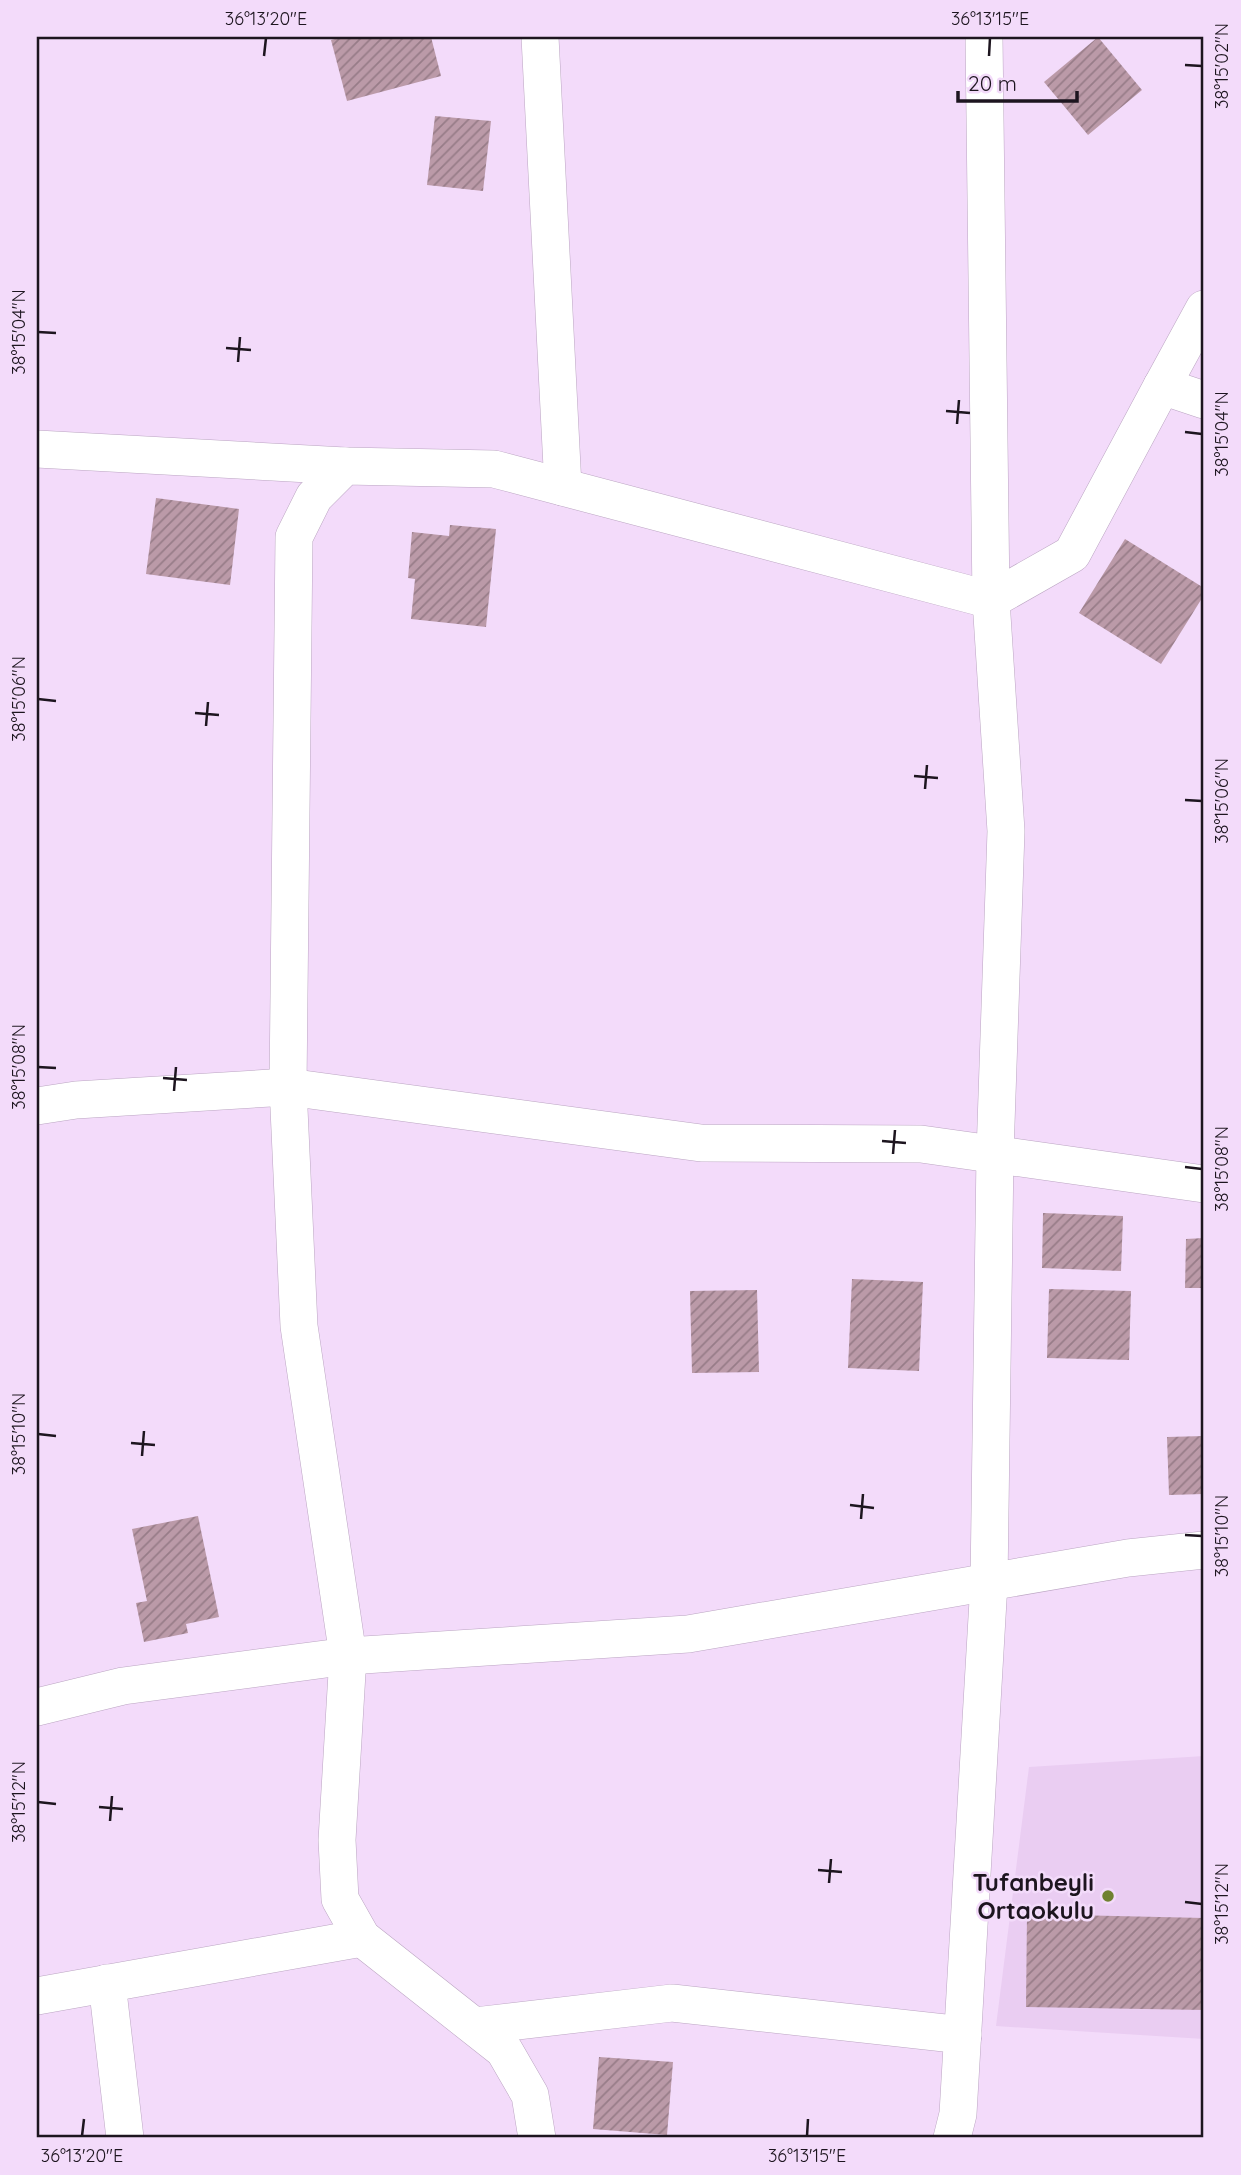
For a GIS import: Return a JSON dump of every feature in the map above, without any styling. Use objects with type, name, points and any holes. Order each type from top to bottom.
[{"type":"street","points":[[540,37],[563,487]]},
{"type":"street","points":[[952,2138],[958,2114],[989,1583],[995,1154],[1006,831],[991,600],[984,37]]},
{"type":"street","points":[[37,449],[345,466],[494,469],[991,600],[1072,554],[1204,309]]},
{"type":"street","points":[[1162,386],[1204,400]]},
{"type":"street","points":[[345,466],[314,497],[294,537],[288,1087],[299,1326],[348,1656],[337,1840],[340,1899],[362,1938],[504,2050],[530,2095],[537,2138]]},
{"type":"street","points":[[37,1106],[76,1100],[288,1087],[701,1143],[921,1144],[1204,1184]]},
{"type":"street","points":[[37,1707],[123,1686],[348,1656],[688,1634],[1128,1558],[1204,1550]]},
{"type":"street","points":[[37,1996],[362,1938]]},
{"type":"street","points":[[107,1983],[125,2138]]},
{"type":"street","points":[[475,2026],[672,2003],[962,2035]]},
{"type":"shaded area","name":"Tufanbeyli Ortaokulu","points":[[1204,1756],[1204,2039],[996,2026],[1029,1767]]},
{"type":"building","points":[[343,37],[431,37],[441,76],[347,101],[331,40]]},
{"type":"building","points":[[1098,37],[1142,90],[1088,135],[1044,82]]},
{"type":"building","points":[[435,116],[491,121],[483,191],[427,185]]},
{"type":"building","points":[[156,498],[239,509],[230,585],[146,574]]},
{"type":"building","points":[[450,525],[496,529],[486,627],[411,619],[415,579],[408,578],[412,532],[449,536]]},
{"type":"building","points":[[1125,539],[1204,588],[1204,595],[1161,664],[1079,613]]},
{"type":"building","points":[[1043,1213],[1123,1216],[1121,1271],[1042,1268]]},
{"type":"building","points":[[1204,1238],[1204,1288],[1185,1288],[1186,1239]]},
{"type":"building","points":[[852,1279],[923,1282],[919,1371],[848,1368]]},
{"type":"building","points":[[1049,1289],[1131,1291],[1129,1360],[1047,1358]]},
{"type":"building","points":[[757,1290],[759,1372],[692,1373],[690,1291]]},
{"type":"building","points":[[1204,1436],[1204,1494],[1169,1495],[1167,1437]]},
{"type":"building","points":[[198,1516],[219,1617],[186,1624],[188,1633],[144,1642],[136,1603],[147,1601],[132,1529]]},
{"type":"building","points":[[1027,1914],[1204,1918],[1204,2010],[1026,2007]]},
{"type":"building","points":[[599,2057],[673,2062],[667,2135],[593,2129]]},
{"type":"place","name":"Tufanbeyli Ortaokulu","points":[[1108,1896]]}]
